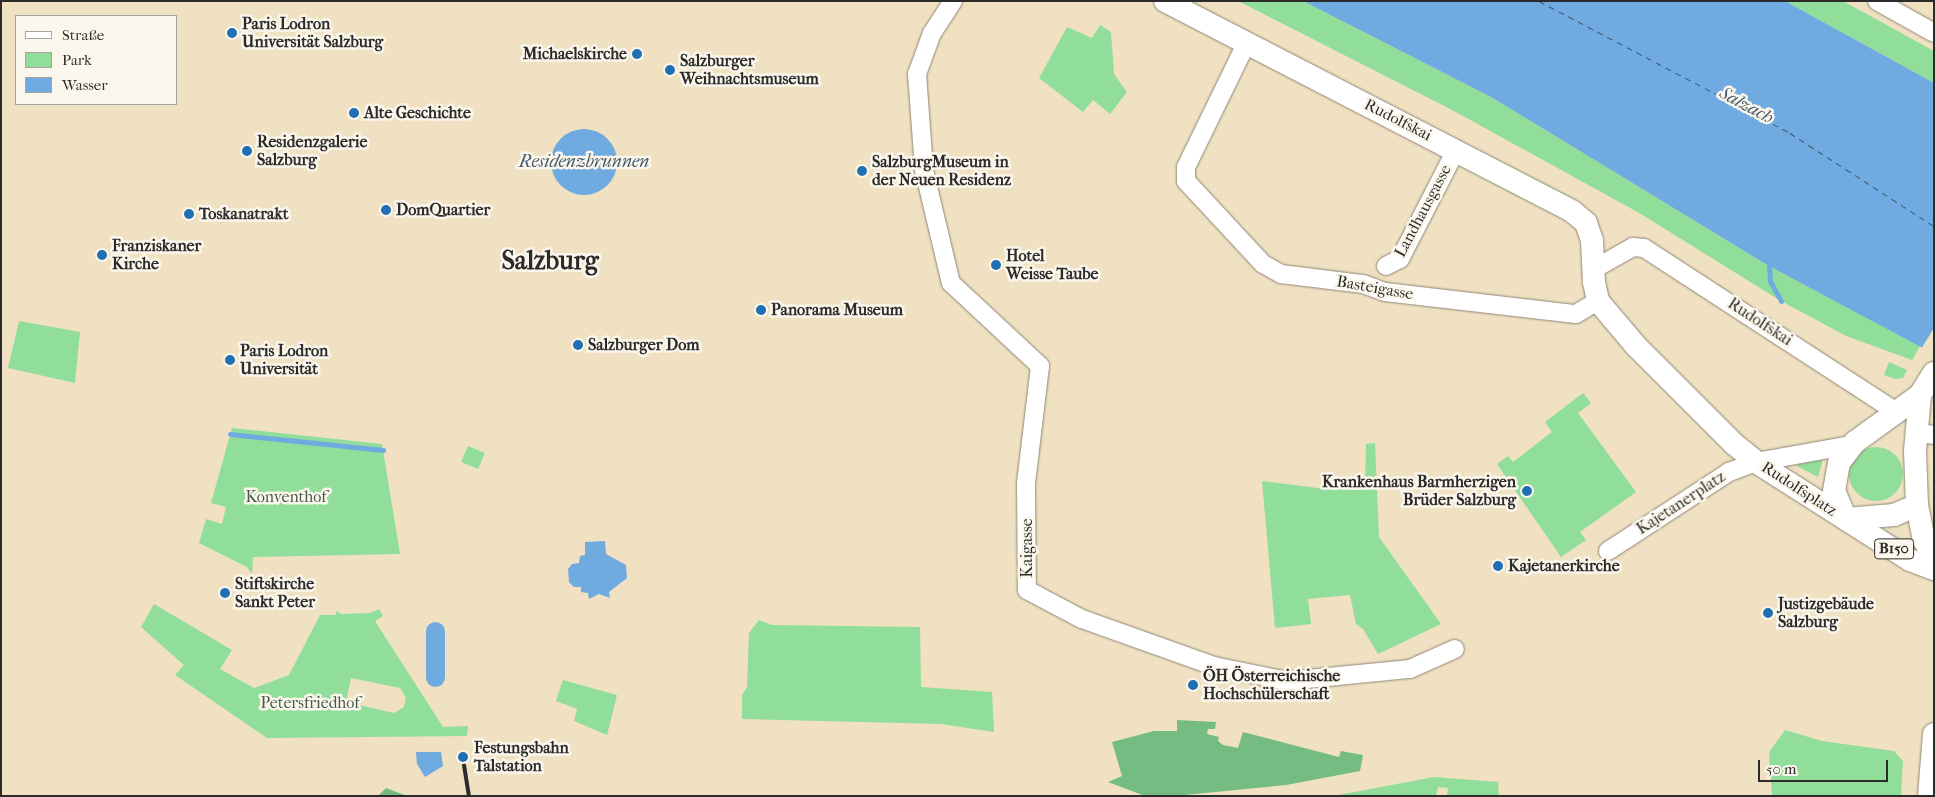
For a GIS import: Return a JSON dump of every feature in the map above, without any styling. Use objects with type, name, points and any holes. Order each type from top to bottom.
[{"type":"main road","name":"Rudolfskai","points":[[1165,1],[1573,212],[1586,223],[1592,240],[1598,302]]},
{"type":"main road","points":[[1598,302],[1636,346],[1756,462]]},
{"type":"main road","name":"Rudolfsplatz","points":[[1846,519],[1834,491],[1839,463],[1851,445],[1897,412],[1927,384]]},
{"type":"main road","name":"Rudolfsplatz","points":[[1927,384],[1925,434],[1916,505],[1924,540],[1934,556]]},
{"type":"main road","name":"Rudolfsplatz","points":[[1756,462],[1910,560],[1934,569]]},
{"type":"main road","name":"Rudolfsplatz","points":[[1846,519],[1894,515],[1916,505]]},
{"type":"main road","points":[[1929,796],[1934,734]]},
{"type":"street","name":"Kaigasse","points":[[953,1],[932,33],[917,74],[924,170],[951,283],[1040,366],[1026,483],[1027,590],[1082,619],[1214,666],[1287,681],[1410,669],[1455,649]]},
{"type":"street","points":[[1876,1],[1934,33]]},
{"type":"street","name":"Basteigasse","points":[[1247,42],[1186,167],[1186,181],[1263,264],[1281,274],[1363,284],[1385,292],[1576,314],[1598,302]]},
{"type":"street","name":"Landhausgasse","points":[[1386,266],[1400,259],[1456,150]]},
{"type":"street","name":"Rudolfskai","points":[[1594,269],[1633,247],[1644,248],[1897,412]]},
{"type":"street","name":"Rudolfsplatz","points":[[1756,462],[1851,445]]},
{"type":"street","name":"Kajetanerplatz","points":[[1608,551],[1695,491],[1729,472],[1756,462]]},
{"type":"green space","points":[[1238,1],[1303,1],[1491,97],[1769,266],[1920,346],[1912,360],[1846,336],[1781,301],[1641,214],[1454,111]]},
{"type":"green space","points":[[1785,1],[1843,1],[1934,51],[1934,83]]},
{"type":"green space","points":[[1100,25],[1111,32],[1114,74],[1127,92],[1110,114],[1093,100],[1083,112],[1039,78],[1067,27],[1092,38]]},
{"type":"green space","points":[[19,321],[80,332],[75,383],[8,368]]},
{"type":"green space","points":[[1889,362],[1907,370],[1903,378],[1895,379],[1884,375]]},
{"type":"green space","points":[[1583,393],[1591,403],[1578,413],[1636,492],[1580,532],[1586,540],[1561,557],[1497,464],[1508,456],[1513,462],[1552,432],[1545,422]]},
{"type":"green space","name":"Konventhof","points":[[232,428],[382,444],[400,554],[253,557],[252,574],[247,567],[199,543],[206,519],[222,524],[226,507],[211,503]]},
{"type":"green space","points":[[1375,443],[1379,537],[1441,624],[1378,654],[1363,629],[1356,624],[1350,595],[1308,599],[1311,624],[1275,628],[1262,481],[1318,488],[1365,487],[1366,444]]},
{"type":"green space","points":[[468,446],[485,453],[478,469],[461,462]]},
{"type":"green space","points":[[1871,447],[1881,447],[1891,451],[1899,459],[1903,474],[1899,489],[1891,497],[1881,501],[1871,501],[1861,497],[1853,489],[1849,479],[1849,469],[1853,459],[1861,451]]},
{"type":"green space","points":[[1823,459],[1818,477],[1797,466],[1798,464]]},
{"type":"green space","name":"Petersfriedhof","points":[[154,604],[232,650],[220,669],[254,688],[289,675],[320,615],[336,615],[336,611],[342,614],[370,613],[379,609],[383,616],[375,621],[443,727],[468,726],[467,736],[267,738],[175,675],[184,665],[141,627]],"holes":[[[351,678],[400,688],[406,698],[404,707],[394,713],[346,702]]]},
{"type":"green space","points":[[759,620],[772,625],[920,627],[921,687],[992,692],[994,732],[941,724],[742,719],[742,695],[747,687],[749,633]]},
{"type":"green space","points":[[563,680],[617,695],[607,735],[574,721],[577,709],[556,701]]},
{"type":"green space","points":[[1177,720],[1216,722],[1215,729],[1208,729],[1207,734],[1219,737],[1218,741],[1223,745],[1238,748],[1243,732],[1339,757],[1341,751],[1363,755],[1360,771],[1286,785],[1174,796],[1145,796],[1108,782],[1122,776],[1112,742],[1154,731],[1177,731]]},
{"type":"green space","points":[[1785,730],[1822,741],[1894,751],[1903,761],[1901,796],[1772,796],[1769,752]]},
{"type":"green space","points":[[1434,777],[1498,782],[1499,796],[1447,796],[1448,788],[1438,787],[1436,796],[1333,796]]},
{"type":"green space","points":[[386,788],[407,796],[378,796]]},
{"type":"water","name":"Salzach","points":[[1303,1],[1785,1],[1934,83],[1934,354],[1769,266],[1491,97]]},
{"type":"water","name":"Residenzbrunnen","points":[[577,129],[591,129],[603,134],[612,143],[617,155],[615,175],[608,186],[591,195],[577,195],[565,190],[556,181],[551,169],[551,155],[556,143],[565,134]]},
{"type":"water","points":[[605,541],[606,554],[626,565],[627,578],[609,592],[610,598],[599,594],[589,599],[588,593],[581,592],[581,587],[574,587],[569,582],[568,569],[572,564],[579,563],[580,556],[585,555],[585,542]]},
{"type":"water","points":[[416,752],[441,752],[443,766],[425,777],[417,764]]},
{"type":"pier","points":[[1934,328],[1934,356],[1921,349]]},
{"type":"waterway","points":[[1769,266],[1770,281],[1781,301]]},
{"type":"waterway","points":[[230,434],[383,450]]},
{"type":"waterway","points":[[435,631],[435,677]]},
{"type":"ferry route","points":[[1539,1],[1790,133],[1934,226]]},
{"type":"railway","points":[[464,765],[469,796]]},
{"type":"place","name":"Paris Lodron Universität Salzburg","points":[[232,33]]},
{"type":"place","name":"Michaelskirche","points":[[637,54]]},
{"type":"place","name":"Salzburger Weihnachtsmuseum","points":[[670,70]]},
{"type":"place","name":"Alte Geschichte","points":[[354,113]]},
{"type":"place","name":"Residenzgalerie Salzburg","points":[[247,151]]},
{"type":"place","name":"SalzburgMuseum in der Neuen Residenz","points":[[862,171]]},
{"type":"place","name":"DomQuartier","points":[[386,210]]},
{"type":"place","name":"Toskanatrakt","points":[[189,214]]},
{"type":"place","name":"Franziskaner Kirche","points":[[102,255]]},
{"type":"place","name":"Hotel Weisse Taube","points":[[996,265]]},
{"type":"place","name":"Panorama Museum","points":[[761,310]]},
{"type":"place","name":"Salzburger Dom","points":[[578,345]]},
{"type":"place","name":"Paris Lodron Universität","points":[[230,360]]},
{"type":"place","name":"Krankenhaus Barmherzigen Brüder Salzburg","points":[[1527,491]]},
{"type":"place","name":"Kajetanerkirche","points":[[1498,566]]},
{"type":"place","name":"Stiftskirche Sankt Peter","points":[[225,593]]},
{"type":"place","name":"Justizgebäude Salzburg","points":[[1768,613]]},
{"type":"place","name":"ÖH Österreichische Hochschülerschaft","points":[[1193,685]]},
{"type":"place","name":"Festungsbahn Talstation","points":[[463,757]]},
{"type":"district","name":"Salzburg","points":[[550,261]]}]
